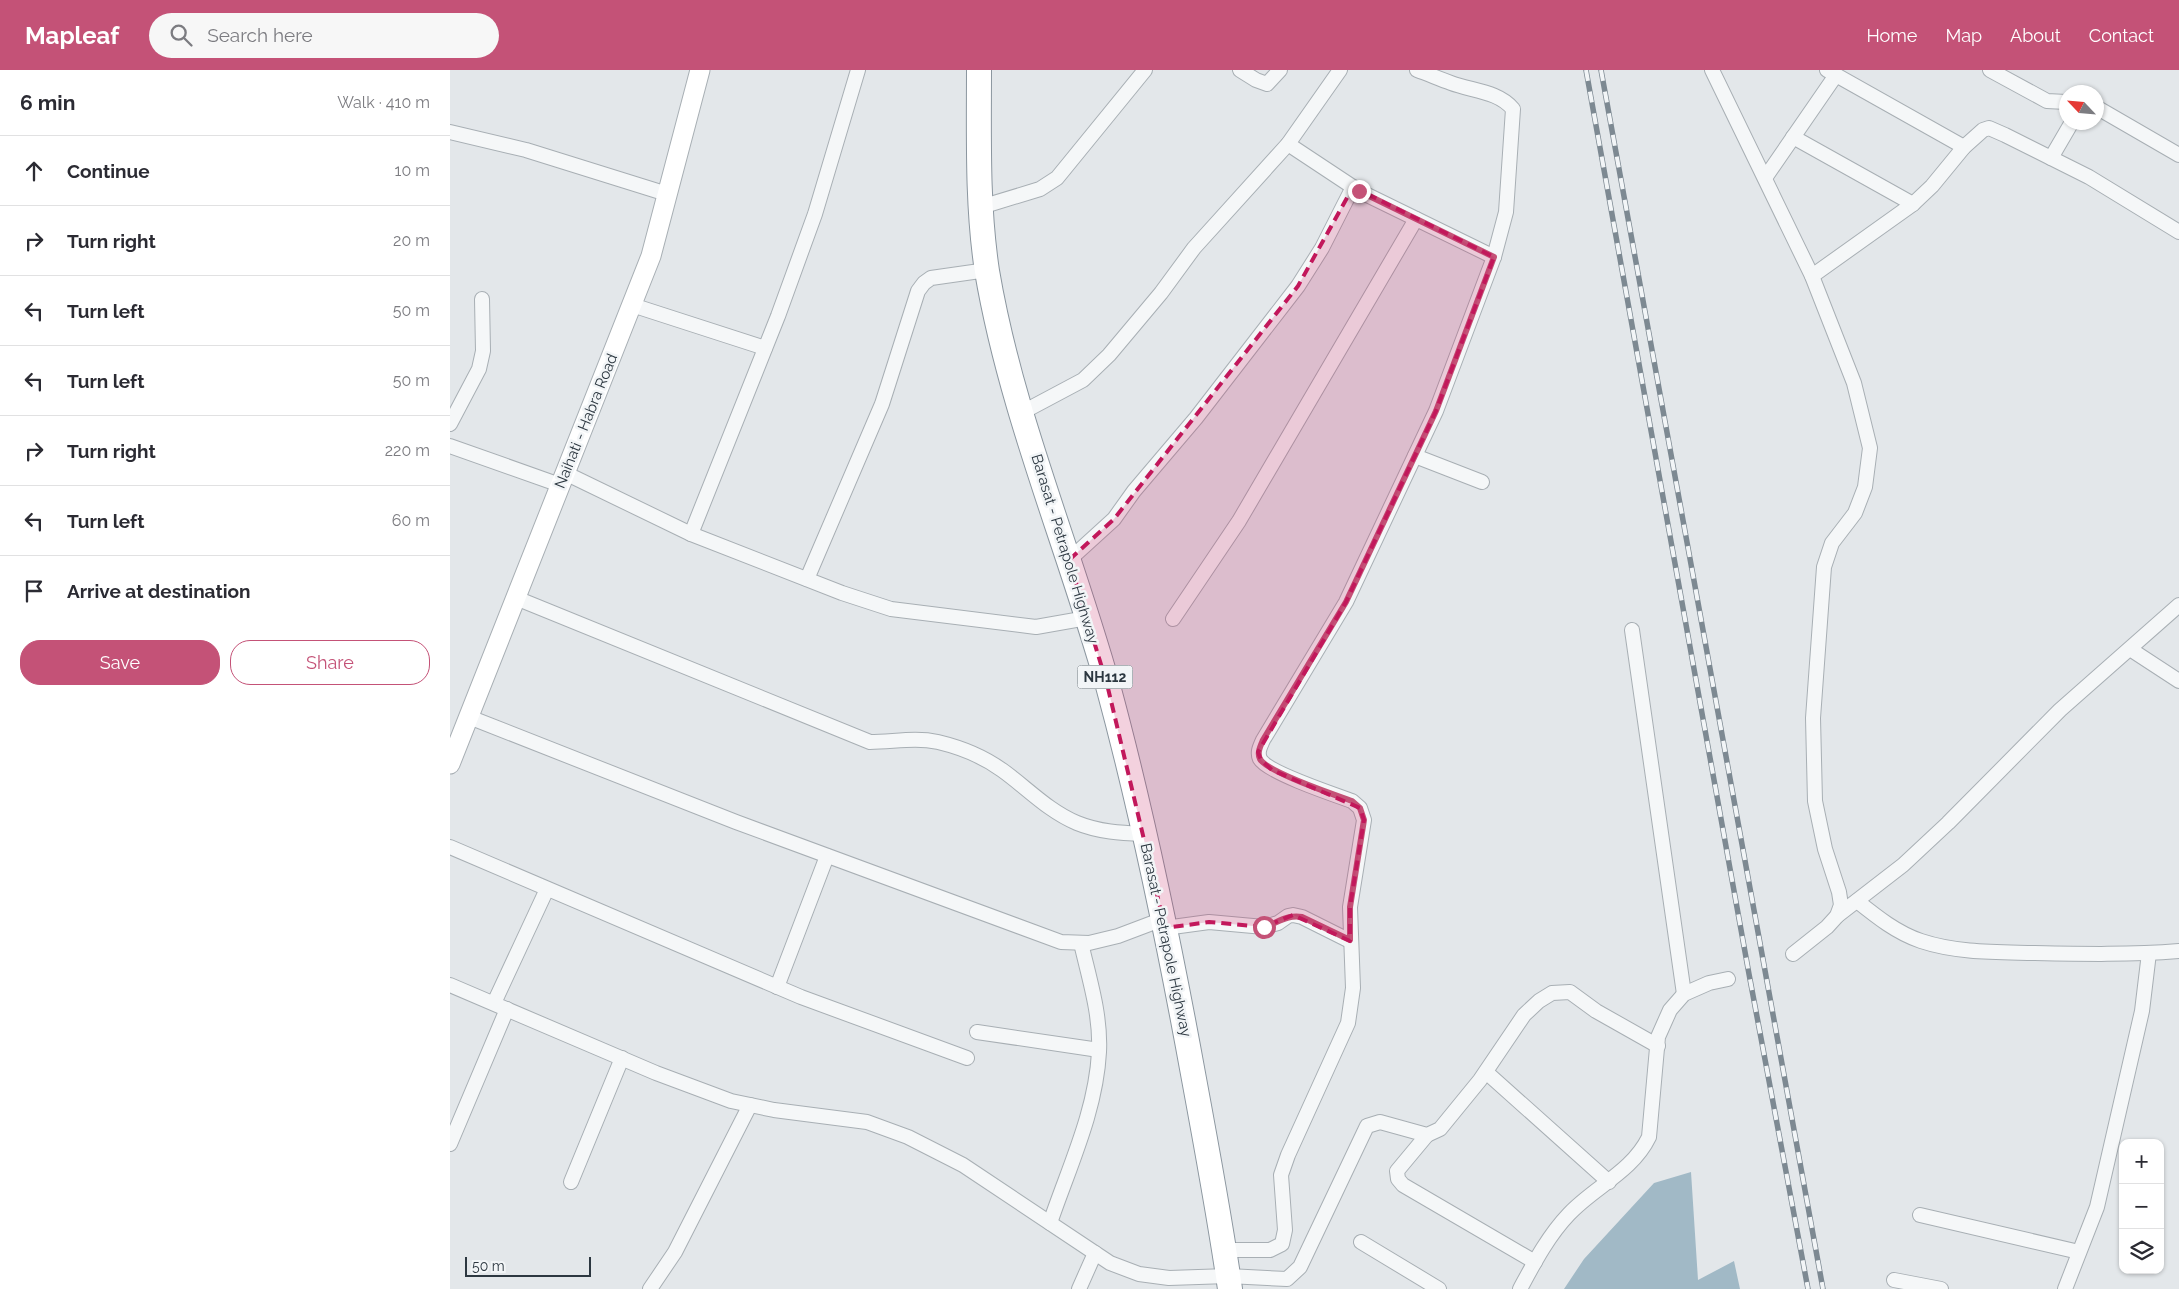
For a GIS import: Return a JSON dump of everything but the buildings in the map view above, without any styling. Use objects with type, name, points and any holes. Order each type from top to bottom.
[{"type":"highway","name":"Barasat - Petrapole Highway","points":[[980,70],[981,207],[988,270],[1008,366],[1107,684],[1144,834],[1183,1019],[1229,1283]]},
{"type":"main road","name":"Naihati - Habra Road","points":[[450,764],[651,256],[700,70]]},
{"type":"street","points":[[692,534],[815,214],[858,70]]},
{"type":"street","points":[[981,207],[1040,189],[1057,178],[1145,70]]},
{"type":"street","points":[[1240,70],[1256,80],[1267,84],[1274,79],[1280,70]]},
{"type":"street","points":[[1022,413],[1083,380],[1109,355],[1161,293],[1194,248],[1288,144],[1340,70]]},
{"type":"street","points":[[1224,1250],[1270,1250],[1282,1244],[1285,1230],[1281,1175],[1288,1155],[1348,1023],[1353,988],[1350,907],[1364,820],[1360,808],[1352,801],[1272,770],[1260,760],[1258,752],[1263,740],[1346,602],[1436,411],[1494,257],[1506,212],[1513,109],[1506,100],[1498,96],[1452,84],[1417,70]]},
{"type":"street","points":[[1712,70],[1812,276],[1854,383],[1870,448],[1865,487],[1855,513],[1832,543],[1824,567],[1822,586],[1813,718],[1815,801],[1825,849],[1839,892],[1841,905],[1837,916]]},
{"type":"street","points":[[1990,70],[2047,101],[2059,102]]},
{"type":"street","points":[[1765,178],[1793,137],[1831,72],[1964,148]]},
{"type":"street","points":[[2104,112],[2179,155]]},
{"type":"street","points":[[1812,276],[1913,204],[1932,186],[1964,148],[1983,130],[1989,128],[2097,182],[2179,232]]},
{"type":"street","points":[[2051,158],[2067,130]]},
{"type":"street","points":[[450,132],[526,150],[667,194]]},
{"type":"street","points":[[1793,137],[1913,204]]},
{"type":"street","points":[[1288,144],[1353,187],[1494,257]]},
{"type":"street","points":[[1069,560],[1114,519],[1134,491],[1196,418],[1298,286],[1322,248],[1353,187]]},
{"type":"street","points":[[1173,619],[1239,521],[1416,219]]},
{"type":"street","points":[[808,579],[882,404],[918,291],[931,278],[988,270]]},
{"type":"street","points":[[450,424],[479,369],[483,351],[482,300]]},
{"type":"street","points":[[632,304],[765,348]]},
{"type":"street","points":[[450,446],[563,479],[692,534],[842,593],[891,609],[1036,627],[1087,618]]},
{"type":"street","points":[[1415,456],[1482,482]]},
{"type":"street","points":[[516,598],[870,742],[902,738],[938,742],[965,751],[1000,768],[1050,807],[1076,822],[1109,833],[1144,834]]},
{"type":"street","points":[[1793,954],[1809,943],[1837,916],[1903,866],[2060,710],[2179,605]]},
{"type":"street","points":[[1632,630],[1684,994]]},
{"type":"street","points":[[2130,648],[2179,681]]},
{"type":"street","points":[[469,717],[736,822],[1061,942],[1089,943],[1164,923],[1209,922],[1264,927],[1278,923],[1293,915],[1302,917],[1350,940]]},
{"type":"street","points":[[450,847],[777,987],[967,1058]]},
{"type":"street","points":[[777,987],[827,856]]},
{"type":"street","points":[[494,1003],[547,889]]},
{"type":"street","points":[[1857,901],[1899,931],[1919,941],[1938,946],[2000,952],[2104,954],[2179,951]]},
{"type":"street","points":[[1050,1223],[1093,1101],[1099,1050],[1096,1008],[1081,943]]},
{"type":"street","points":[[2065,1289],[2097,1207],[2142,1012],[2149,953]]},
{"type":"street","points":[[1520,1289],[1549,1238],[1570,1213],[1609,1182],[1634,1160],[1644,1148],[1649,1137],[1658,1037],[1670,1010],[1684,994],[1710,983],[1728,979]]},
{"type":"street","points":[[450,985],[622,1058],[731,1101],[867,1122],[908,1136],[963,1165],[1110,1263],[1139,1274],[1229,1283],[1287,1279],[1300,1267],[1367,1126],[1380,1122],[1427,1135]]},
{"type":"street","points":[[1535,1262],[1403,1185],[1398,1179],[1397,1171],[1427,1135],[1440,1129],[1486,1072],[1524,1015],[1539,1001],[1552,993],[1570,992],[1596,1011],[1658,1046]]},
{"type":"street","points":[[450,1144],[508,1009]]},
{"type":"street","points":[[977,1032],[1099,1050]]},
{"type":"street","points":[[571,1182],[622,1058]]},
{"type":"street","points":[[1486,1072],[1609,1182]]},
{"type":"street","points":[[650,1289],[675,1252],[750,1105]]},
{"type":"street","points":[[1920,1215],[2079,1252]]},
{"type":"street","points":[[1362,1242],[1439,1289]]},
{"type":"street","points":[[1079,1289],[1095,1253]]},
{"type":"street","points":[[1894,1280],[1941,1289]]},
{"type":"highlighted area","points":[[1353,187],[1494,257],[1436,411],[1346,602],[1258,752],[1261,760],[1272,770],[1360,808],[1364,820],[1350,907],[1350,941],[1293,915],[1264,927],[1209,922],[1165,928],[1107,684],[1069,560],[1114,519],[1298,286]]},
{"type":"water","points":[[1691,1172],[1698,1280],[1734,1261],[1740,1289],[1564,1289],[1584,1259],[1654,1183]]},
{"type":"railway","points":[[1586,70],[1749,974],[1808,1289]]},
{"type":"railway","points":[[1601,70],[1823,1289]]},
{"type":"route","points":[[1264,927],[1278,923],[1293,915],[1302,917],[1350,940],[1350,907],[1364,820],[1360,808],[1352,801],[1272,770],[1260,760],[1258,752],[1263,740],[1346,602],[1436,411],[1494,257],[1359,191]]}]
